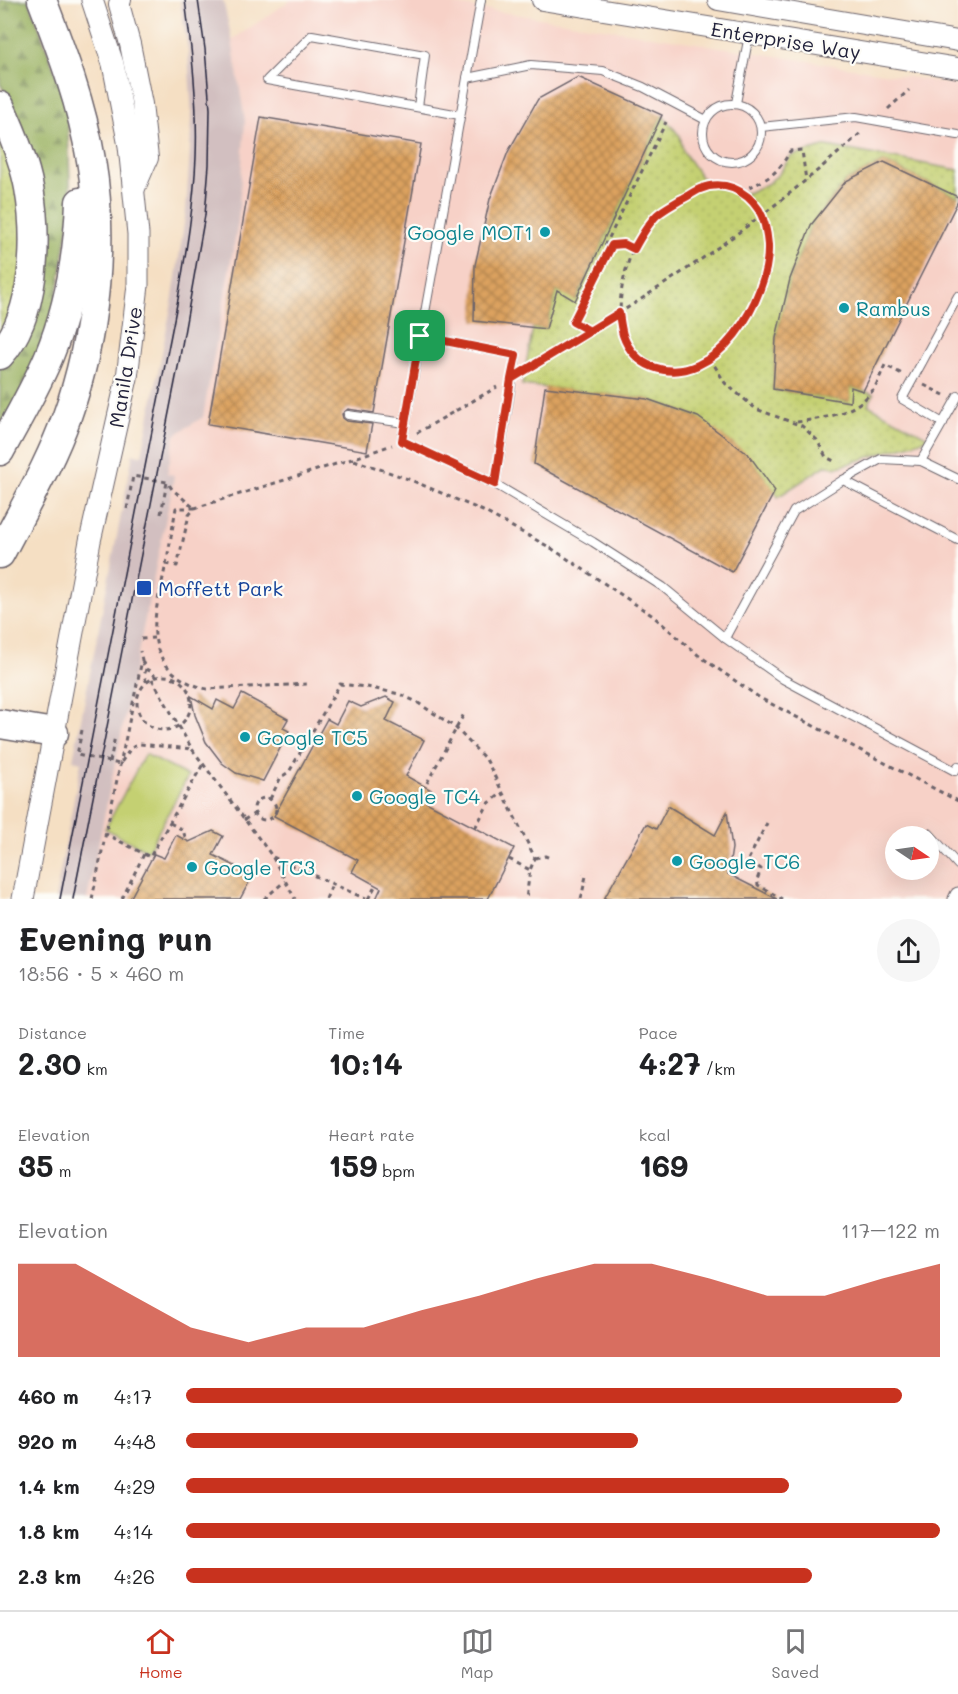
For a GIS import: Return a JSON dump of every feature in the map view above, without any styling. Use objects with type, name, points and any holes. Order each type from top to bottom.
[{"type":"highway","points":[[0,555],[48,460],[67,416],[81,370],[89,328],[98,246],[91,160],[76,94],[42,0]]},
{"type":"highway","points":[[0,451],[49,356],[71,285],[80,203],[76,94]]},
{"type":"highway","points":[[0,106],[16,145],[29,188],[33,231],[31,276],[24,312],[9,344],[0,355]]},
{"type":"highway","points":[[0,724],[54,734]]},
{"type":"main road","name":"Manila Drive","points":[[23,899],[90,541],[127,378],[138,285],[135,189],[123,104],[113,64],[92,0]]},
{"type":"street","points":[[121,0],[119,4],[142,104],[148,158],[135,189]]},
{"type":"street","name":"Enterprise Way","points":[[542,0],[958,68]]},
{"type":"street","name":"Enterprise Way","points":[[718,0],[958,41]]},
{"type":"lane","points":[[481,0],[402,441],[495,484],[593,542],[663,587],[725,638],[783,679],[955,771],[958,766]]},
{"type":"lane","points":[[418,107],[425,55],[312,34],[267,80],[460,115]]},
{"type":"lane","points":[[736,103],[749,34]]},
{"type":"lane","points":[[467,78],[531,65],[603,71],[643,87],[706,120]]},
{"type":"lane","points":[[736,103],[753,111],[762,128],[761,138],[752,155],[743,160],[723,161],[707,148],[704,138],[706,120],[718,107],[736,103]]},
{"type":"lane","points":[[762,128],[856,117],[958,135]]},
{"type":"lane","points":[[943,423],[902,399],[958,296]]},
{"type":"lane","points":[[420,336],[516,355],[495,484]]},
{"type":"lane","points":[[921,461],[958,396]]},
{"type":"lane","points":[[348,415],[405,423]]},
{"type":"lane","points":[[725,638],[794,511],[881,459],[921,461],[958,479]]},
{"type":"lane","points":[[843,480],[958,540]]},
{"type":"lane","points":[[939,843],[958,865]]},
{"type":"path","points":[[136,695],[139,711],[147,724],[162,730],[177,726],[188,715],[190,709],[189,694],[181,680],[160,656],[154,638],[154,617],[176,508],[195,508],[402,441],[511,379],[657,290],[762,215],[806,181],[909,90]]},
{"type":"path","points":[[634,249],[624,244],[605,246],[666,122]]},
{"type":"path","points":[[741,191],[771,177],[779,170],[790,151],[802,150],[806,181]]},
{"type":"path","points":[[730,187],[741,191],[754,202],[762,215],[767,234],[768,255],[760,292],[745,322],[732,339],[710,358],[692,367],[677,371],[651,366],[639,359],[630,348],[623,334],[619,313],[622,283],[634,249],[656,216],[701,189],[730,187]]},
{"type":"path","points":[[590,331],[573,322],[612,245]]},
{"type":"path","points":[[710,358],[726,383],[756,409],[796,423],[817,440],[826,457],[834,461]]},
{"type":"path","points":[[796,423],[841,414],[865,399],[874,389],[885,365],[903,375]]},
{"type":"path","points":[[922,384],[945,396]]},
{"type":"path","points":[[352,459],[411,480],[483,511],[551,548],[653,616],[698,655],[760,698],[958,801]]},
{"type":"path","points":[[127,509],[133,476],[167,482],[195,508]]},
{"type":"path","points":[[161,514],[167,482]]},
{"type":"path","points":[[166,564],[177,566],[189,515],[195,508]]},
{"type":"path","points":[[141,639],[154,638]]},
{"type":"path","points":[[140,651],[146,669],[152,672],[177,726],[272,856],[294,899]]},
{"type":"path","points":[[92,899],[142,660]]},
{"type":"path","points":[[146,669],[144,676],[147,683]]},
{"type":"path","points":[[136,695],[154,678],[169,677],[207,688],[308,684]]},
{"type":"path","points":[[270,799],[281,777],[289,772],[340,684],[381,689],[399,694],[415,701],[455,727],[487,760],[535,858],[530,870],[526,899]]},
{"type":"path","points":[[427,783],[464,714]]},
{"type":"path","points":[[82,730],[77,755],[120,764]]},
{"type":"path","points":[[110,762],[115,736]]},
{"type":"path","points":[[120,764],[131,748],[139,744],[192,749]]},
{"type":"path","points":[[104,833],[150,857],[203,764]]},
{"type":"path","points":[[475,828],[488,804],[502,793]]},
{"type":"path","points":[[255,813],[255,806],[259,800],[270,799]]},
{"type":"path","points":[[255,813],[264,820],[274,815],[276,808],[270,799]]},
{"type":"path","points":[[244,820],[255,813]]},
{"type":"path","points":[[767,822],[748,860],[761,869],[757,880],[758,885],[782,899]]},
{"type":"path","points":[[170,823],[183,830],[186,840]]},
{"type":"path","points":[[122,899],[144,854]]},
{"type":"path","points":[[272,856],[367,899],[376,885]]},
{"type":"path","points":[[535,858],[545,856],[550,858]]},
{"type":"path","points":[[509,859],[530,870]]},
{"type":"path","points":[[581,899],[586,876],[583,874]]},
{"type":"path","points":[[264,899],[285,881]]},
{"type":"path","points":[[326,899],[333,884]]},
{"type":"shaded area","points":[[180,0],[223,0],[245,121],[238,222],[203,417],[175,435],[167,474],[174,475],[172,489],[87,899],[55,899],[81,762],[73,760],[133,454],[142,455],[173,297],[186,211],[192,119],[188,50]]},
{"type":"shaded area","points":[[291,0],[427,0],[958,85],[958,899],[87,899],[172,489],[174,476],[167,474],[175,435],[203,417],[238,222],[245,121],[232,40]]},
{"type":"green space","points":[[0,0],[29,0],[67,105],[71,209],[53,322],[0,436],[0,363],[32,316],[12,103],[0,84]]},
{"type":"green space","points":[[662,115],[680,136],[683,151],[700,176],[711,185],[728,190],[747,193],[767,184],[779,174],[791,156],[827,146],[958,170],[958,197],[884,162],[846,181],[811,225],[790,279],[776,338],[773,389],[849,402],[851,387],[874,394],[868,405],[930,438],[838,467],[825,466],[778,497],[775,491],[698,417],[647,399],[522,385],[533,328],[546,329],[557,290],[576,300]]},
{"type":"green space","points":[[0,124],[22,189],[24,272],[0,342]]},
{"type":"green space","points":[[145,754],[188,776],[148,851],[105,829]]},
{"type":"building","name":"Google MOT1","points":[[578,77],[662,115],[575,301],[557,290],[546,329],[474,321],[475,265],[490,199],[508,152],[538,99]]},
{"type":"building","points":[[261,117],[421,144],[374,413],[348,409],[342,414],[347,421],[372,424],[367,451],[208,424]]},
{"type":"building","name":"Rambus","points":[[884,162],[958,197],[958,201],[863,391],[851,387],[850,402],[773,389],[776,338],[790,279],[811,225],[846,181]]},
{"type":"building","points":[[545,387],[647,399],[698,417],[749,455],[775,491],[732,572],[534,464]]},
{"type":"building","name":"Google TC5","points":[[242,694],[288,719],[283,728],[289,731],[263,781],[236,773],[222,763],[206,742],[195,715],[191,696],[213,709],[217,700],[234,709]]},
{"type":"building","name":"Google TC4","points":[[386,697],[395,702],[386,721],[424,740],[406,776],[433,791],[426,802],[514,848],[488,899],[376,899],[381,888],[352,872],[358,860],[274,816],[327,719],[336,724],[348,701],[361,707]]},
{"type":"building","name":"Google TC6","points":[[668,806],[715,835],[727,812],[732,848],[728,874],[777,899],[604,899],[646,824],[656,829]]},
{"type":"building","name":"Google TC3","points":[[213,831],[223,836],[213,855],[253,875],[240,899],[130,899],[154,854],[164,858],[176,835],[189,842]]},
{"type":"tram line","points":[[60,899],[178,299],[189,228],[195,175],[196,117],[185,0]]},
{"type":"tram line","points":[[73,899],[179,362],[205,215],[210,109],[198,0]]},
{"type":"place","name":"Google MOT1","points":[[545,232]]},
{"type":"place","name":"Rambus","points":[[844,308]]},
{"type":"place","name":"Moffett Park","points":[[144,588]]},
{"type":"place","name":"Google TC5","points":[[245,737]]},
{"type":"place","name":"Google TC4","points":[[357,796]]},
{"type":"place","name":"Google TC6","points":[[677,861]]},
{"type":"place","name":"Google TC3","points":[[192,867]]},
{"type":"route","points":[[420,336],[402,441],[495,484],[511,379],[590,331],[619,313],[623,334],[630,348],[639,359],[663,370],[677,371],[692,367],[710,358],[732,339],[751,311],[766,271],[767,234],[762,215],[754,202],[738,189],[730,187],[701,189],[666,208],[656,216],[634,249],[624,244],[612,245],[573,322],[590,331],[551,355],[511,379],[516,355],[420,336]]}]
